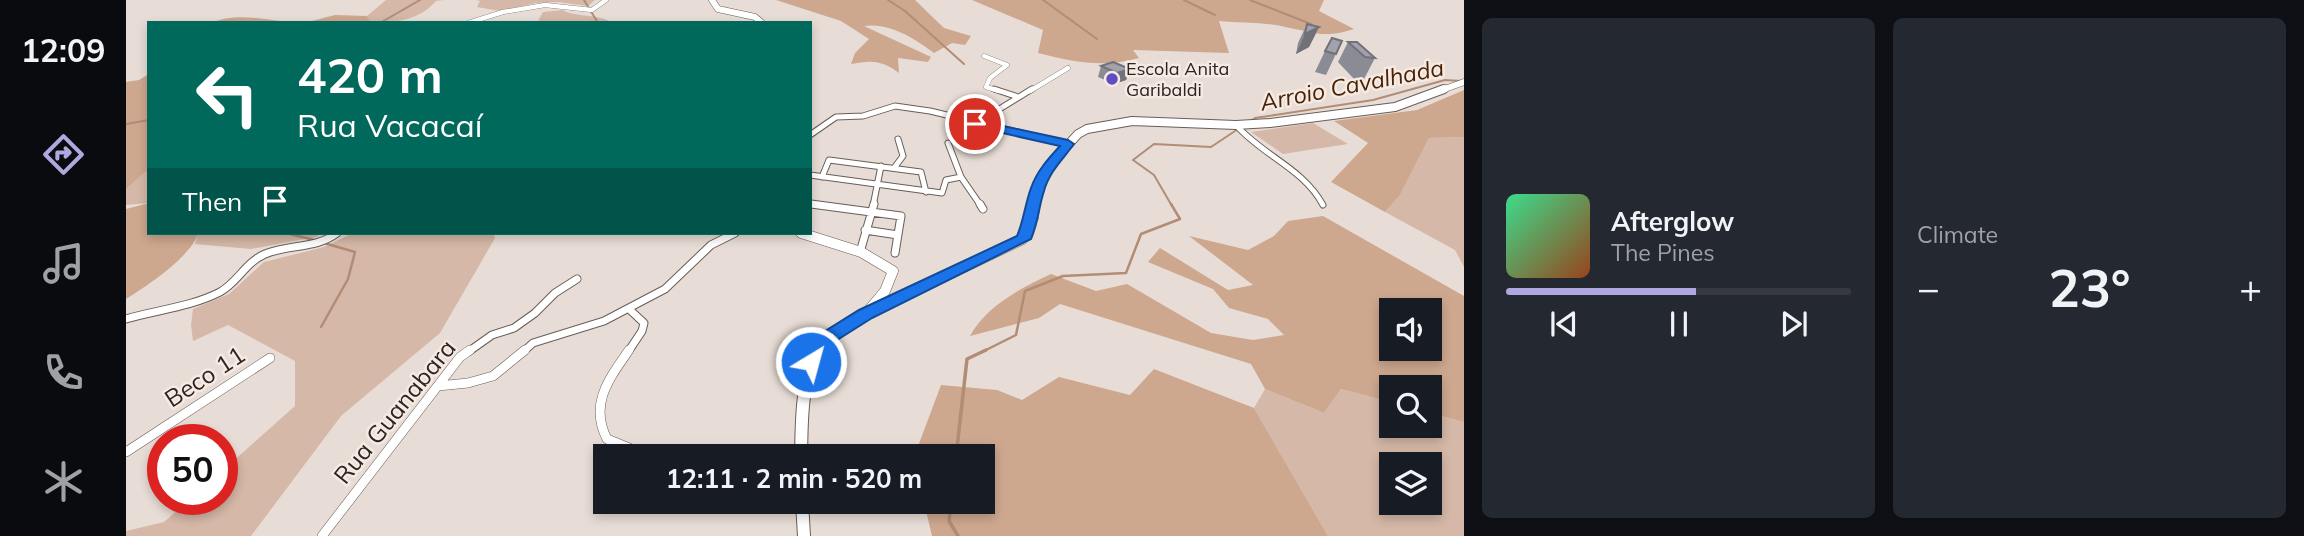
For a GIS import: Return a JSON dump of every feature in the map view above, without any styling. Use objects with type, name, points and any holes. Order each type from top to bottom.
[{"type":"main road","points":[[712,0],[718,9],[755,17],[760,21]]},
{"type":"main road","points":[[802,444],[803,402],[811,362],[828,337],[866,314],[1023,239],[1032,218],[1037,190],[1047,168],[1068,144],[1087,129],[1114,123],[1238,125],[1395,107],[1463,83]]},
{"type":"main road","points":[[807,235],[880,260],[892,271],[885,291],[866,314]]},
{"type":"main road","points":[[803,514],[804,536]]},
{"type":"street","points":[[474,21],[503,12],[552,4],[592,10],[606,0]]},
{"type":"street","points":[[984,56],[1007,65],[990,78],[986,87],[1018,97]]},
{"type":"street","points":[[975,124],[1068,68]]},
{"type":"street","points":[[812,134],[836,117],[863,116],[895,106],[930,111],[975,124],[1068,144]]},
{"type":"street","points":[[1238,125],[1248,139],[1295,168],[1316,187],[1323,205]]},
{"type":"street","points":[[894,168],[903,156],[898,139]]},
{"type":"street","points":[[948,143],[961,177],[983,209]]},
{"type":"street","points":[[822,177],[829,160],[881,166],[922,172],[926,192]]},
{"type":"street","points":[[860,252],[869,211],[879,187],[881,166]]},
{"type":"street","points":[[812,176],[879,187],[944,193],[946,180],[961,177]]},
{"type":"street","points":[[812,204],[901,216],[895,253]]},
{"type":"street","points":[[865,230],[898,235]]},
{"type":"street","points":[[126,319],[209,296],[229,286],[245,267],[265,254],[326,240],[334,235]]},
{"type":"street","points":[[438,386],[468,383],[493,376],[533,343],[604,321],[628,309],[665,289],[711,245],[731,235]]},
{"type":"street","name":"Rua Guanabara","points":[[322,536],[333,518],[460,356],[492,335],[514,328],[555,293],[577,279]]},
{"type":"street","points":[[619,444],[607,439],[598,419],[601,402],[613,375],[642,331],[644,323],[628,309]]},
{"type":"street","name":"Beco 11","points":[[126,452],[270,358]]},
{"type":"shaded area","points":[[386,0],[444,0],[436,1],[422,13],[405,20],[368,21],[367,16]]},
{"type":"shaded area","points":[[476,0],[595,0],[588,6],[558,2],[536,3],[500,11],[477,7],[480,1]]},
{"type":"shaded area","points":[[776,0],[915,0],[944,28],[971,36],[965,45],[952,43],[934,53],[892,29],[864,26],[931,57],[928,62],[898,58],[899,73],[876,62],[851,64],[855,53],[869,39],[841,21]]},
{"type":"shaded area","points":[[972,0],[1324,0],[1319,11],[1354,29],[1326,34],[1269,24],[1219,21],[1229,53],[1133,50],[1139,58],[1113,63],[1088,63],[1038,53],[1043,30]]},
{"type":"shaded area","points":[[562,10],[609,21],[538,21],[543,12]]},
{"type":"shaded area","points":[[335,15],[367,16],[370,21],[310,21]]},
{"type":"shaded area","points":[[245,17],[282,21],[216,21]]},
{"type":"shaded area","points":[[147,75],[147,171],[126,189],[126,82],[139,80]]},
{"type":"shaded area","points":[[1464,90],[1464,137],[1429,138],[1400,195],[1385,212],[1331,182],[1368,143],[1334,121],[1417,110]]},
{"type":"shaded area","points":[[1313,123],[1348,144],[1283,154],[1251,132]]},
{"type":"shaded area","points":[[1464,137],[1464,267],[1455,250],[1385,212],[1400,195],[1429,138]]},
{"type":"shaded area","points":[[147,171],[147,203],[126,205],[126,189]]},
{"type":"shaded area","points":[[147,204],[147,235],[197,235],[178,261],[126,299],[126,209]]},
{"type":"shaded area","points":[[1323,216],[1464,296],[1464,422],[1442,416],[1442,375],[1379,375],[1379,399],[1341,389],[1324,413],[1265,389],[1251,364],[1060,304],[1039,318],[970,336],[995,307],[1016,292],[1051,274],[1096,291],[1127,284],[1211,333],[1253,340],[1284,335],[1268,319],[1229,308],[1213,289],[1148,262],[1160,248],[1228,290],[1253,285],[1189,236],[1248,250],[1274,236],[1288,221]]},
{"type":"shaded area","points":[[197,235],[318,235],[251,249],[195,244]]},
{"type":"shaded area","points":[[349,235],[494,235],[495,238],[440,333],[341,416],[251,536],[126,536],[126,531],[164,522],[172,515],[238,515],[238,457],[295,406],[295,361],[228,325],[193,341],[193,309],[229,294],[264,262],[324,247]]},
{"type":"shaded area","points":[[1154,369],[1254,408],[1328,536],[932,536],[927,514],[995,514],[995,444],[919,444],[941,385],[997,390],[1022,400],[1059,377],[1130,395]]},
{"type":"shaded area","points":[[1265,389],[1324,413],[1341,389],[1379,399],[1379,438],[1442,438],[1442,416],[1464,422],[1464,536],[1328,536],[1254,408]]},
{"type":"building","points":[[1307,24],[1319,27],[1305,34]]},
{"type":"building","points":[[1332,38],[1342,41],[1336,54],[1325,51]]},
{"type":"building","points":[[1348,42],[1357,42],[1375,58],[1365,57]]},
{"type":"building","points":[[1113,62],[1130,69],[1117,73],[1101,66]]},
{"type":"waterway","points":[[383,21],[420,0]]},
{"type":"waterway","points":[[584,0],[597,21]]},
{"type":"waterway","points":[[888,0],[905,11],[964,64]]},
{"type":"waterway","points":[[1043,0],[1097,39]]},
{"type":"waterway","points":[[1184,0],[1215,15]]},
{"type":"waterway","points":[[1250,0],[1311,24]]},
{"type":"waterway","name":"Arroio Cavalhada","points":[[1249,122],[1255,118],[1373,100],[1445,80],[1462,81]]},
{"type":"waterway","points":[[126,124],[147,120]]},
{"type":"waterway","name":"Arroio Cavalhada","points":[[1172,206],[1154,175],[1133,160],[1154,144],[1211,147],[1238,129]]},
{"type":"waterway","name":"Arroio Cavalhada","points":[[986,350],[1016,335],[1025,291],[1063,276],[1126,273],[1141,234],[1180,219],[1171,204]]},
{"type":"waterway","points":[[294,235],[314,240]]},
{"type":"waterway","points":[[321,327],[348,279],[355,252],[324,243]]},
{"type":"waterway","name":"Arroio Cavalhada","points":[[957,444],[967,359],[986,350]]},
{"type":"waterway","name":"Arroio Cavalhada","points":[[982,352],[986,350]]},
{"type":"waterway","name":"Arroio Cavalhada","points":[[950,514],[949,521],[958,536]]},
{"type":"place","name":"Escola Anita Garibaldi","points":[[1112,79]]},
{"type":"route","points":[[811,362],[828,337],[866,314],[1023,239],[1032,218],[1037,190],[1047,168],[1068,144],[975,124]]}]
